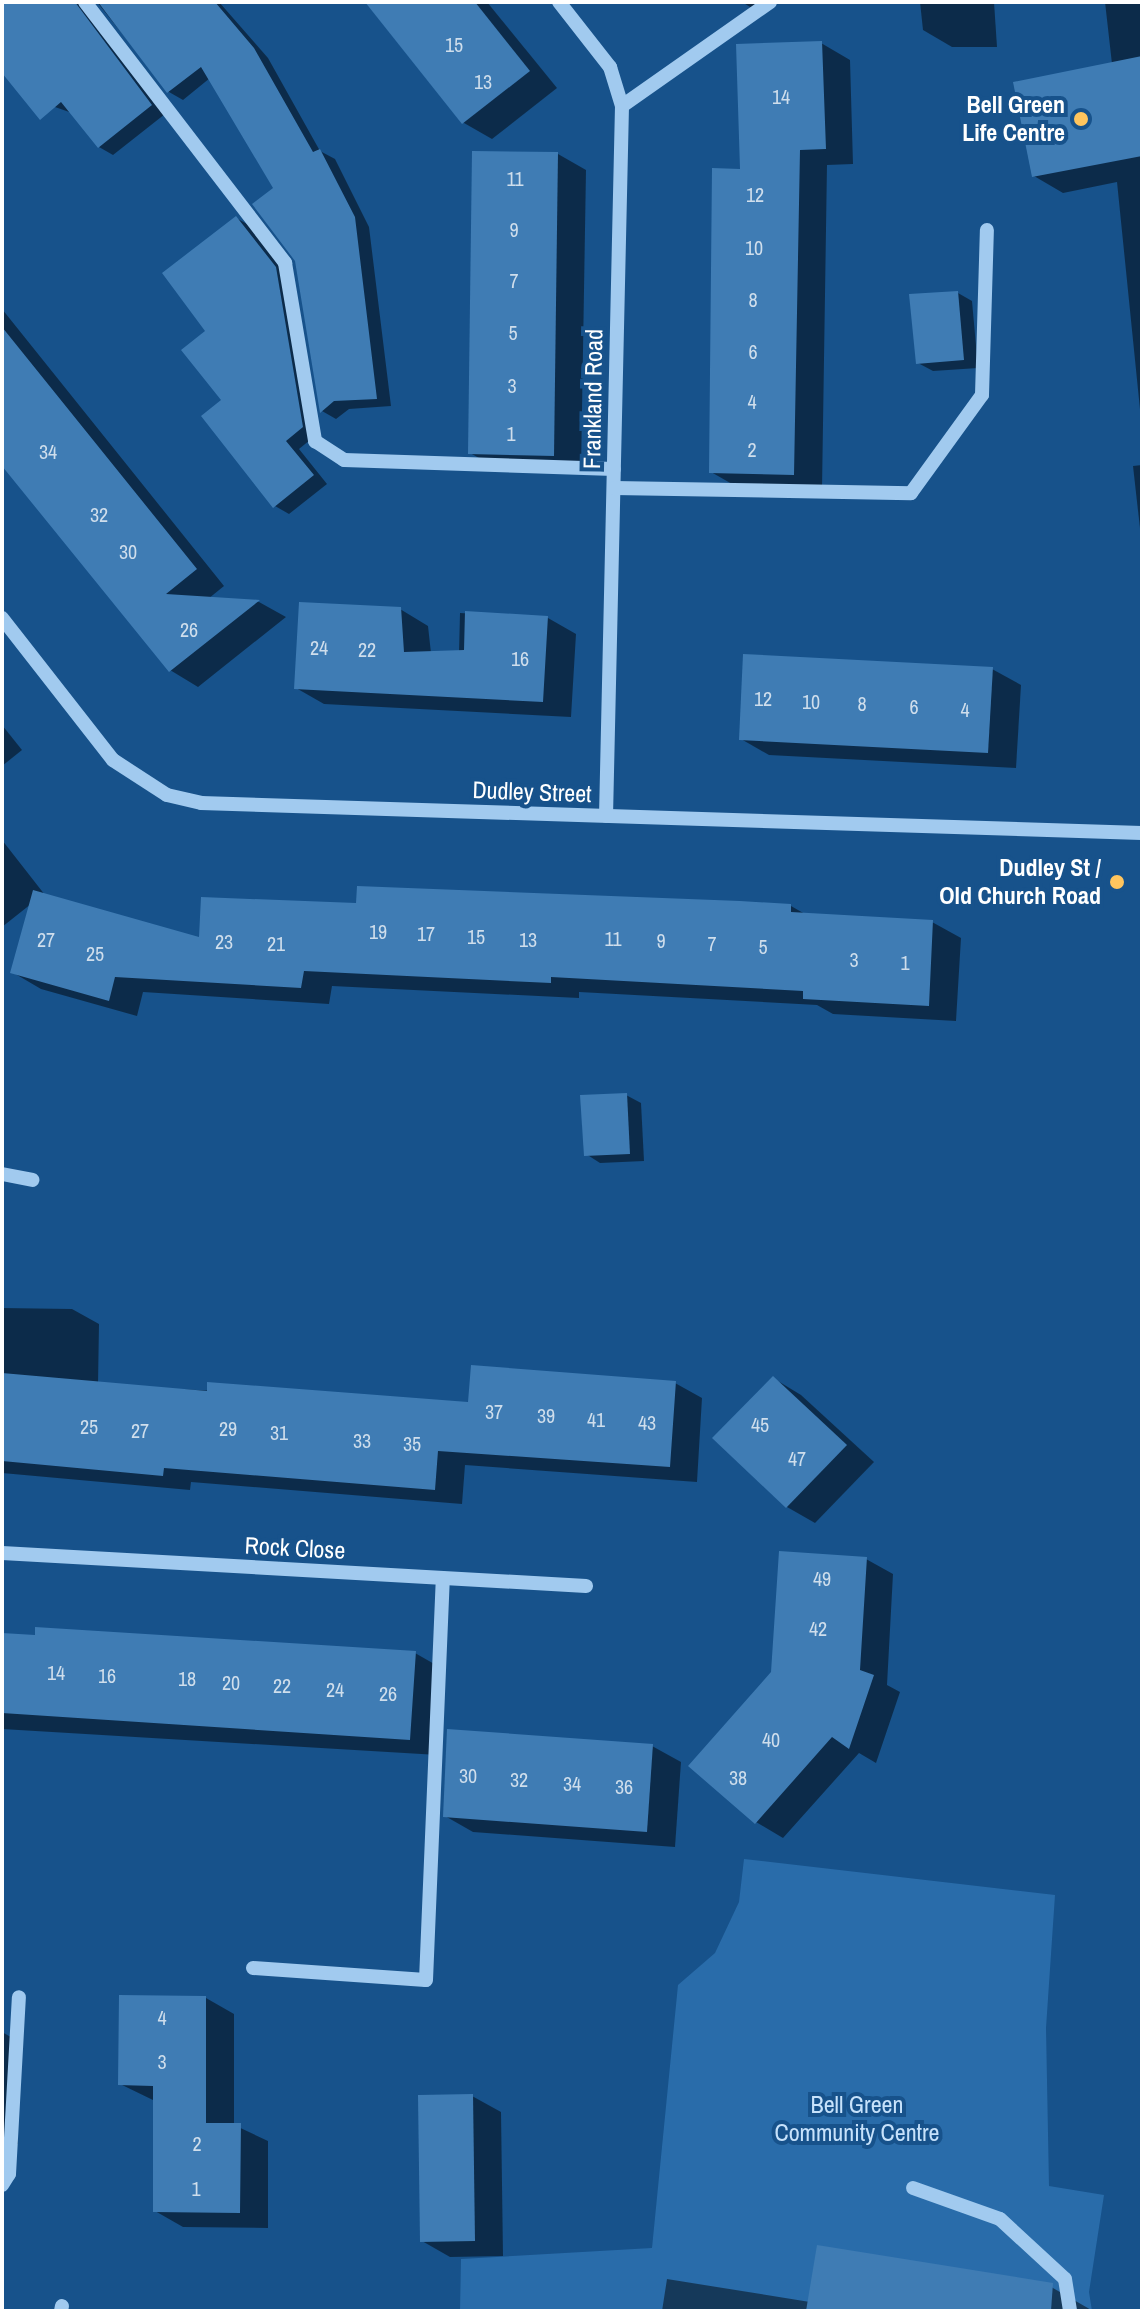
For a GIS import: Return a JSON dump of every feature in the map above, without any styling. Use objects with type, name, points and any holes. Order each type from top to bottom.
[{"type":"street","points":[[85,2],[285,263],[315,441],[344,460],[614,469]]},
{"type":"street","name":"Frankland Road","points":[[559,2],[610,67],[622,106],[606,816]]},
{"type":"street","points":[[622,106],[770,2]]},
{"type":"street","points":[[614,488],[911,493],[982,395],[987,230]]},
{"type":"street","name":"Dudley Street","points":[[2,618],[113,760],[167,795],[201,803],[1142,833]]},
{"type":"street","points":[[2,1174],[32,1180]]},
{"type":"street","name":"Rock Close","points":[[2,1553],[586,1586]]},
{"type":"street","points":[[253,1968],[426,1980],[443,1578]]},
{"type":"street","points":[[2,2185],[9,2174],[19,1997]]},
{"type":"street","points":[[913,2188],[1000,2219],[1065,2279],[1070,2311]]},
{"type":"green space","name":"Bell Green Community Centre","points":[[744,1859],[1055,1895],[1046,2028],[1049,2186],[1104,2195],[1089,2292],[1092,2311],[460,2311],[461,2259],[652,2248],[678,1985],[715,1953],[739,1902]]},
{"type":"building","points":[[2,2],[75,2],[152,105],[98,148],[61,102],[40,120],[2,73]]},
{"type":"building","points":[[98,2],[215,2],[254,48],[313,152],[320,149],[355,217],[377,399],[334,401],[320,413],[295,261],[252,204],[273,188],[201,67],[167,93]]},
{"type":"building","points":[[365,2],[475,2],[530,71],[462,124]]},
{"type":"building","points":[[822,41],[826,149],[800,150],[794,475],[709,473],[712,168],[740,169],[736,44]]},
{"type":"building","name":"Bell Green Life Centre","points":[[1142,56],[1142,156],[1032,177],[1013,82]]},
{"type":"building","points":[[472,151],[558,152],[554,456],[468,454]]},
{"type":"building","points":[[236,216],[276,267],[303,427],[286,441],[314,475],[273,508],[201,416],[221,400],[181,350],[205,331],[162,273]]},
{"type":"building","points":[[958,291],[964,360],[916,364],[909,294]]},
{"type":"building","points":[[2,327],[197,569],[166,594],[260,600],[169,672],[2,466]]},
{"type":"building","points":[[299,602],[401,607],[404,652],[464,650],[465,611],[548,616],[543,702],[294,689]]},
{"type":"building","points":[[743,654],[993,667],[988,753],[739,740]]},
{"type":"building","points":[[357,886],[791,904],[791,912],[933,920],[929,1006],[803,999],[803,991],[551,977],[551,983],[304,971],[301,988],[115,977],[109,1001],[10,973],[33,890],[199,937],[201,897],[356,903]]},
{"type":"building","points":[[627,1093],[630,1154],[584,1156],[580,1095]]},
{"type":"building","points":[[471,1365],[676,1381],[670,1467],[438,1451],[435,1490],[164,1468],[163,1476],[2,1461],[2,1373],[207,1391],[207,1382],[468,1402]]},
{"type":"building","points":[[773,1376],[847,1445],[786,1508],[712,1438]]},
{"type":"building","points":[[779,1551],[867,1557],[860,1670],[874,1675],[849,1749],[832,1737],[755,1824],[688,1766],[771,1672]]},
{"type":"building","points":[[35,1627],[416,1651],[410,1740],[2,1713],[2,1633],[35,1635]]},
{"type":"building","points":[[447,1729],[653,1744],[647,1832],[443,1817]]},
{"type":"building","points":[[119,1995],[206,1996],[206,2123],[241,2123],[240,2213],[153,2212],[153,2086],[118,2085]]},
{"type":"building","points":[[473,2094],[475,2241],[420,2242],[418,2095]]},
{"type":"building","points":[[817,2245],[1053,2283],[1051,2311],[806,2311]]},
{"type":"place","name":"Bell Green Life Centre","points":[[1081,119]]},
{"type":"place","name":"Dudley St / Old Church Road","points":[[1117,882]]}]
